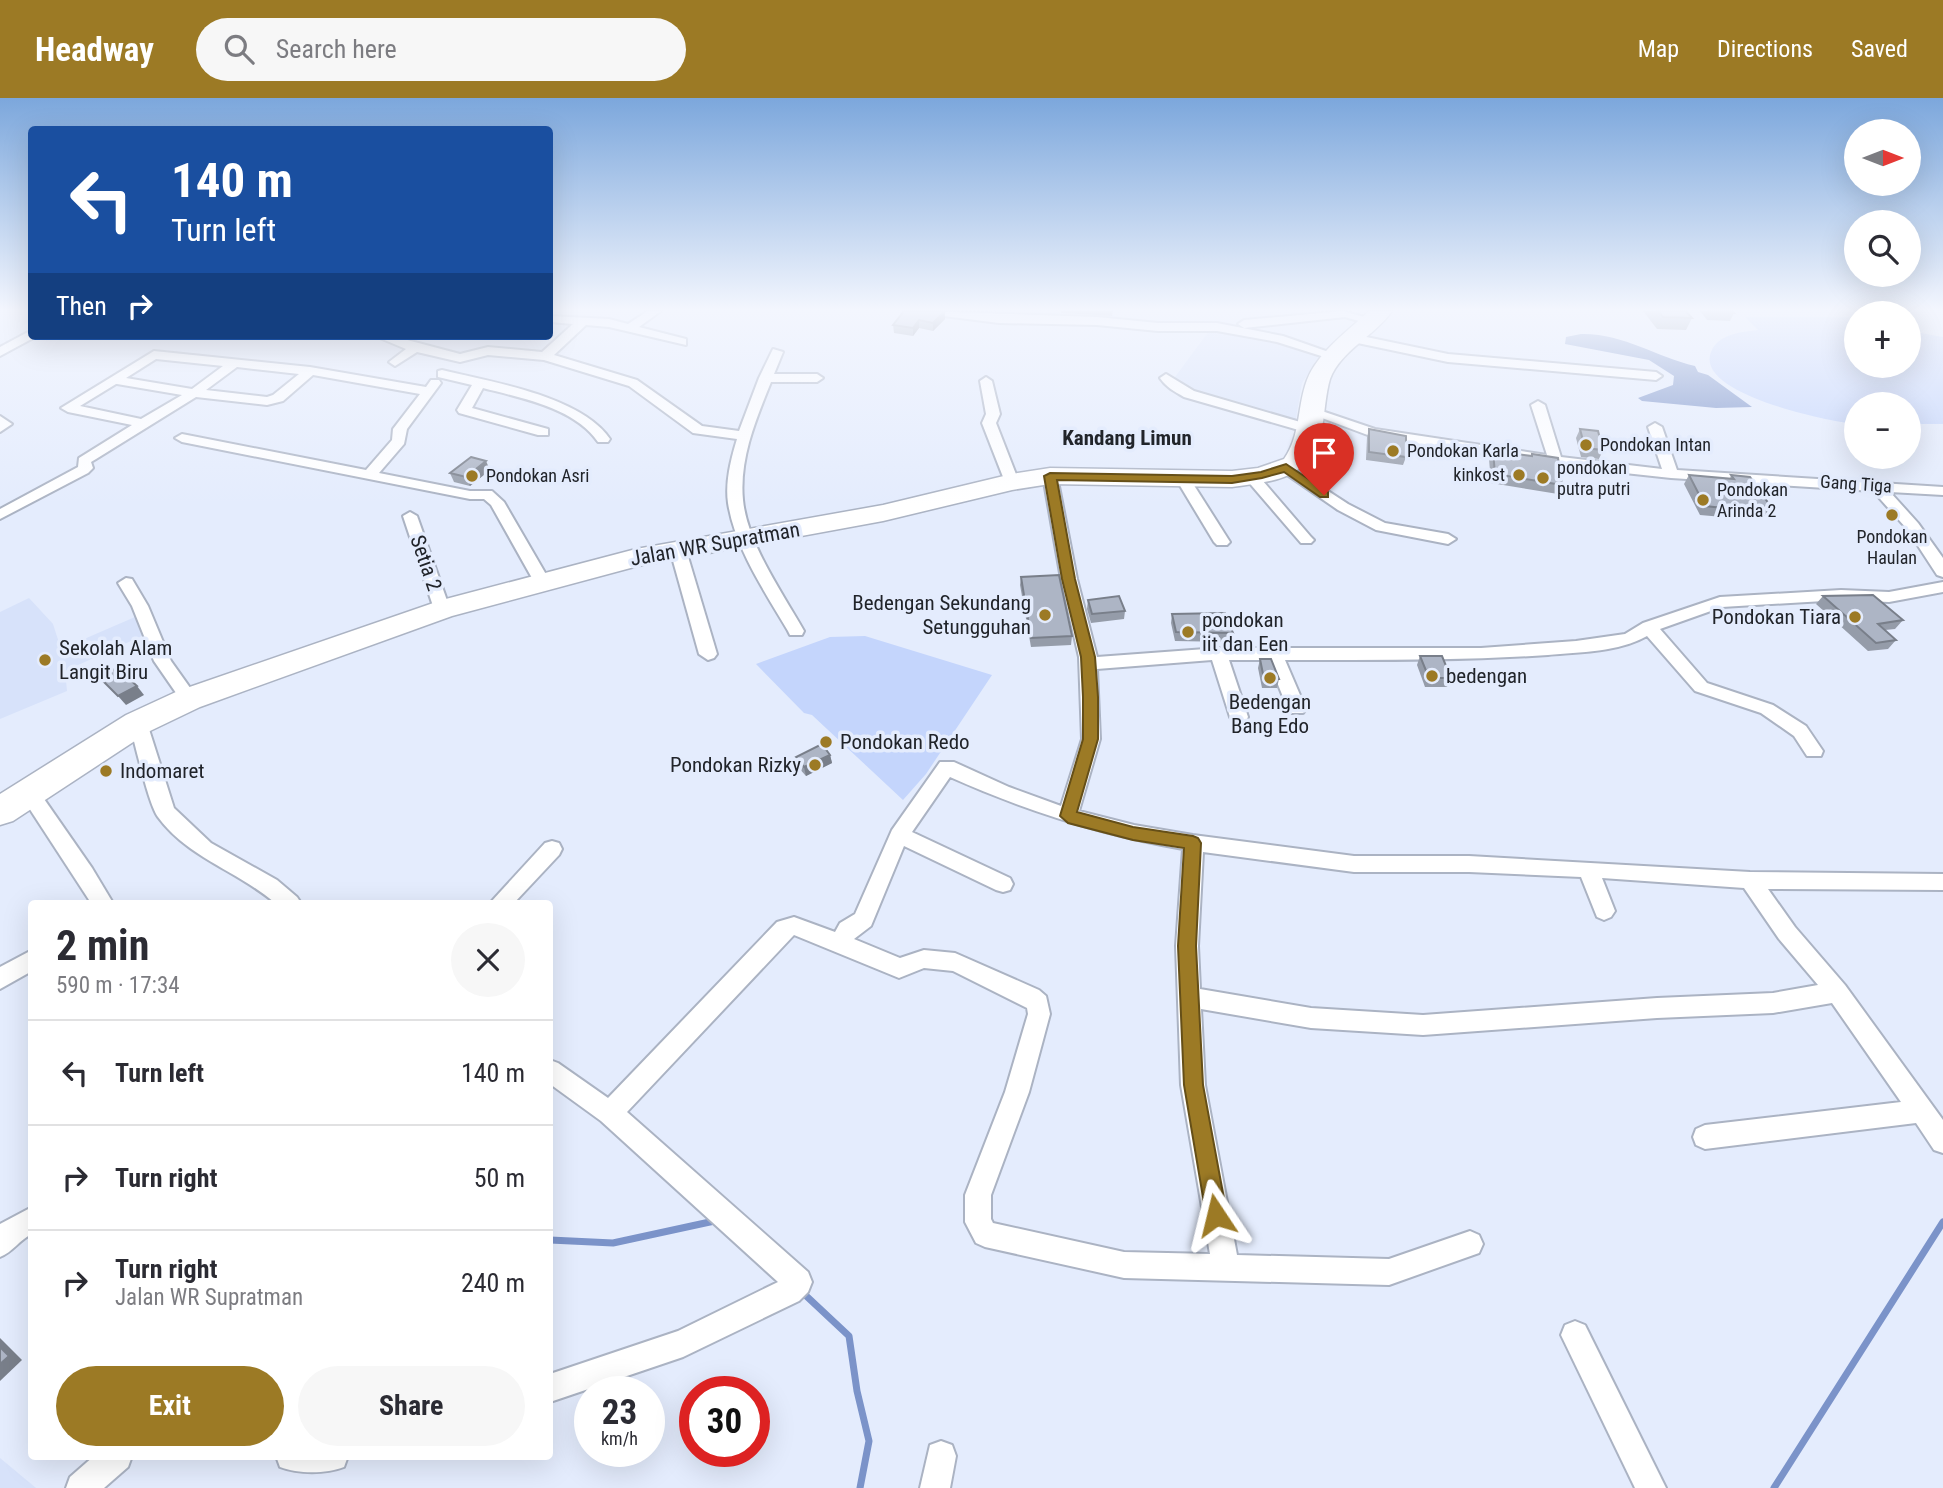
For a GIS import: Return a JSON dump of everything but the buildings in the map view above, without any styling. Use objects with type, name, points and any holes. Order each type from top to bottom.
[{"type":"highway","points":[[1286,467],[1299,457],[1322,376]]},
{"type":"highway","name":"Jalan WR Supratman","points":[[0,811],[138,723],[189,699],[442,609],[636,558],[883,513],[1012,482],[1050,476],[1232,479],[1286,467]]},
{"type":"street","points":[[123,376],[68,410],[141,426]]},
{"type":"street","points":[[0,515],[83,471],[86,468],[83,461],[194,393],[217,376]]},
{"type":"street","points":[[117,380],[194,393],[273,400],[304,376]]},
{"type":"street","points":[[339,376],[428,391]]},
{"type":"street","points":[[370,474],[399,441],[400,429],[440,376]]},
{"type":"street","points":[[450,376],[548,403],[585,419],[602,433],[603,439]]},
{"type":"street","points":[[610,376],[633,383],[698,430],[746,436]]},
{"type":"street","points":[[796,631],[760,567],[739,520],[734,486],[752,412],[765,378],[817,378]]},
{"type":"street","name":"Gang Tiga","points":[[1166,379],[1172,386],[1189,394],[1373,433],[1671,474],[1943,491]]},
{"type":"street","points":[[986,381],[993,414],[989,423],[1012,482]]},
{"type":"street","points":[[480,383],[464,410],[543,432]]},
{"type":"street","points":[[1538,405],[1555,459]]},
{"type":"street","points":[[0,420],[5,424],[0,428]]},
{"type":"street","points":[[1655,427],[1671,474]]},
{"type":"street","points":[[182,438],[470,495],[487,494],[497,502],[543,583]]},
{"type":"street","points":[[1286,467],[1343,507],[1381,527],[1448,539]]},
{"type":"street","points":[[1050,476],[1069,579],[1088,657],[1091,739],[1068,816]]},
{"type":"street","points":[[1251,476],[1306,540]]},
{"type":"street","points":[[1183,479],[1222,542]]},
{"type":"street","points":[[1875,485],[1938,553],[1943,572]]},
{"type":"street","name":"Setia 2","points":[[410,516],[442,609]]},
{"type":"street","points":[[678,550],[708,654]]},
{"type":"street","points":[[126,583],[138,596],[156,650],[177,685],[189,699]]},
{"type":"street","points":[[1087,664],[1219,654],[1404,655],[1576,648],[1629,639],[1649,627],[1720,602],[1841,595],[1889,597],[1943,587]]},
{"type":"street","points":[[1649,627],[1701,687],[1767,709],[1800,731],[1814,751]]},
{"type":"street","points":[[1274,653],[1297,709]]},
{"type":"street","points":[[1219,654],[1239,717]]},
{"type":"street","points":[[138,723],[165,812],[204,849],[270,886],[286,900]]},
{"type":"street","points":[[840,943],[848,929],[863,920],[899,835],[947,767],[1002,792],[1068,816],[1133,833],[1354,864],[1469,864],[1750,880],[1943,882]]},
{"type":"street","points":[[28,791],[49,825],[73,853],[101,900]]},
{"type":"street","points":[[899,835],[1003,884]]},
{"type":"street","points":[[1193,843],[1187,946],[1194,1085],[1226,1268]]},
{"type":"street","points":[[504,900],[552,849]]},
{"type":"street","points":[[1588,869],[1604,911]]},
{"type":"street","points":[[1750,880],[1787,933],[1837,992],[1929,1113],[1943,1141]]},
{"type":"street","points":[[610,1113],[785,928],[794,926],[899,968],[923,959],[955,962],[1031,997],[1038,1003],[1039,1014],[1017,1092],[978,1195],[978,1222],[985,1234],[1124,1265],[1390,1272],[1470,1244]]},
{"type":"street","points":[[0,979],[28,962]]},
{"type":"street","points":[[1189,997],[1311,1018],[1423,1025],[1657,1008],[1773,1003],[1837,992]]},
{"type":"street","points":[[553,1073],[610,1113],[794,1287],[683,1343],[553,1387]]},
{"type":"street","points":[[1705,1137],[1929,1113]]},
{"type":"street","points":[[0,1244],[12,1230],[28,1222]]},
{"type":"street","points":[[1575,1335],[1651,1488]]},
{"type":"street","points":[[935,1488],[941,1456]]},
{"type":"street","points":[[81,1488],[112,1460]]},
{"type":"shaded area","points":[[1176,376],[1307,376],[1302,383],[1295,424],[1184,389],[1172,381]]},
{"type":"shaded area","points":[[1674,376],[1709,376],[1752,407],[1716,408],[1642,401],[1638,398],[1673,385]]},
{"type":"shaded area","points":[[1719,376],[1921,378],[1921,376],[1943,376],[1943,424],[1921,424],[1921,392],[1844,392],[1844,422],[1795,411],[1743,393]]},
{"type":"shaded area","name":"Sekolah Alam Langit Biru","points":[[29,598],[53,624],[61,649],[135,617],[142,636],[65,671],[67,691],[0,719],[0,612]]},
{"type":"shaded area","points":[[865,636],[992,675],[926,774],[903,800],[812,715],[804,713],[756,664],[830,637]]},
{"type":"shaded area","points":[[0,1458],[36,1488],[0,1488]]},
{"type":"waterway","points":[[553,1240],[613,1243],[719,1220]]},
{"type":"waterway","points":[[1774,1488],[1943,1222]]},
{"type":"waterway","points":[[802,1292],[849,1336],[857,1391],[869,1441],[860,1488]]},
{"type":"place","name":"Pondokan Intan","points":[[1586,445]]},
{"type":"place","name":"Pondokan Karla","points":[[1393,451]]},
{"type":"place","name":"kinkost","points":[[1519,475]]},
{"type":"place","name":"Pondokan Asri","points":[[472,476]]},
{"type":"place","name":"pondokan putra putri","points":[[1543,478]]},
{"type":"place","name":"Pondokan Arinda 2","points":[[1703,500]]},
{"type":"place","name":"Pondokan Haulan","points":[[1892,515]]},
{"type":"place","name":"Bedengan Sekundang Setungguhan","points":[[1045,615]]},
{"type":"place","name":"Pondokan Tiara","points":[[1855,617]]},
{"type":"place","name":"pondokan iit dan Een","points":[[1188,632]]},
{"type":"place","name":"Sekolah Alam Langit Biru","points":[[45,660]]},
{"type":"place","name":"bedengan","points":[[1432,676]]},
{"type":"place","name":"Bedengan Bang Edo","points":[[1270,678]]},
{"type":"place","name":"Pondokan Redo","points":[[826,742]]},
{"type":"place","name":"Pondokan Rizky","points":[[815,765]]},
{"type":"place","name":"Indomaret","points":[[106,771]]},
{"type":"district","name":"Kandang Limun","points":[[1127,438]]},
{"type":"route","points":[[1216,1215],[1194,1085],[1187,946],[1193,843],[1133,833],[1068,816],[1091,739],[1088,657],[1069,579],[1050,476],[1232,479],[1262,475],[1286,467],[1324,495]]}]
